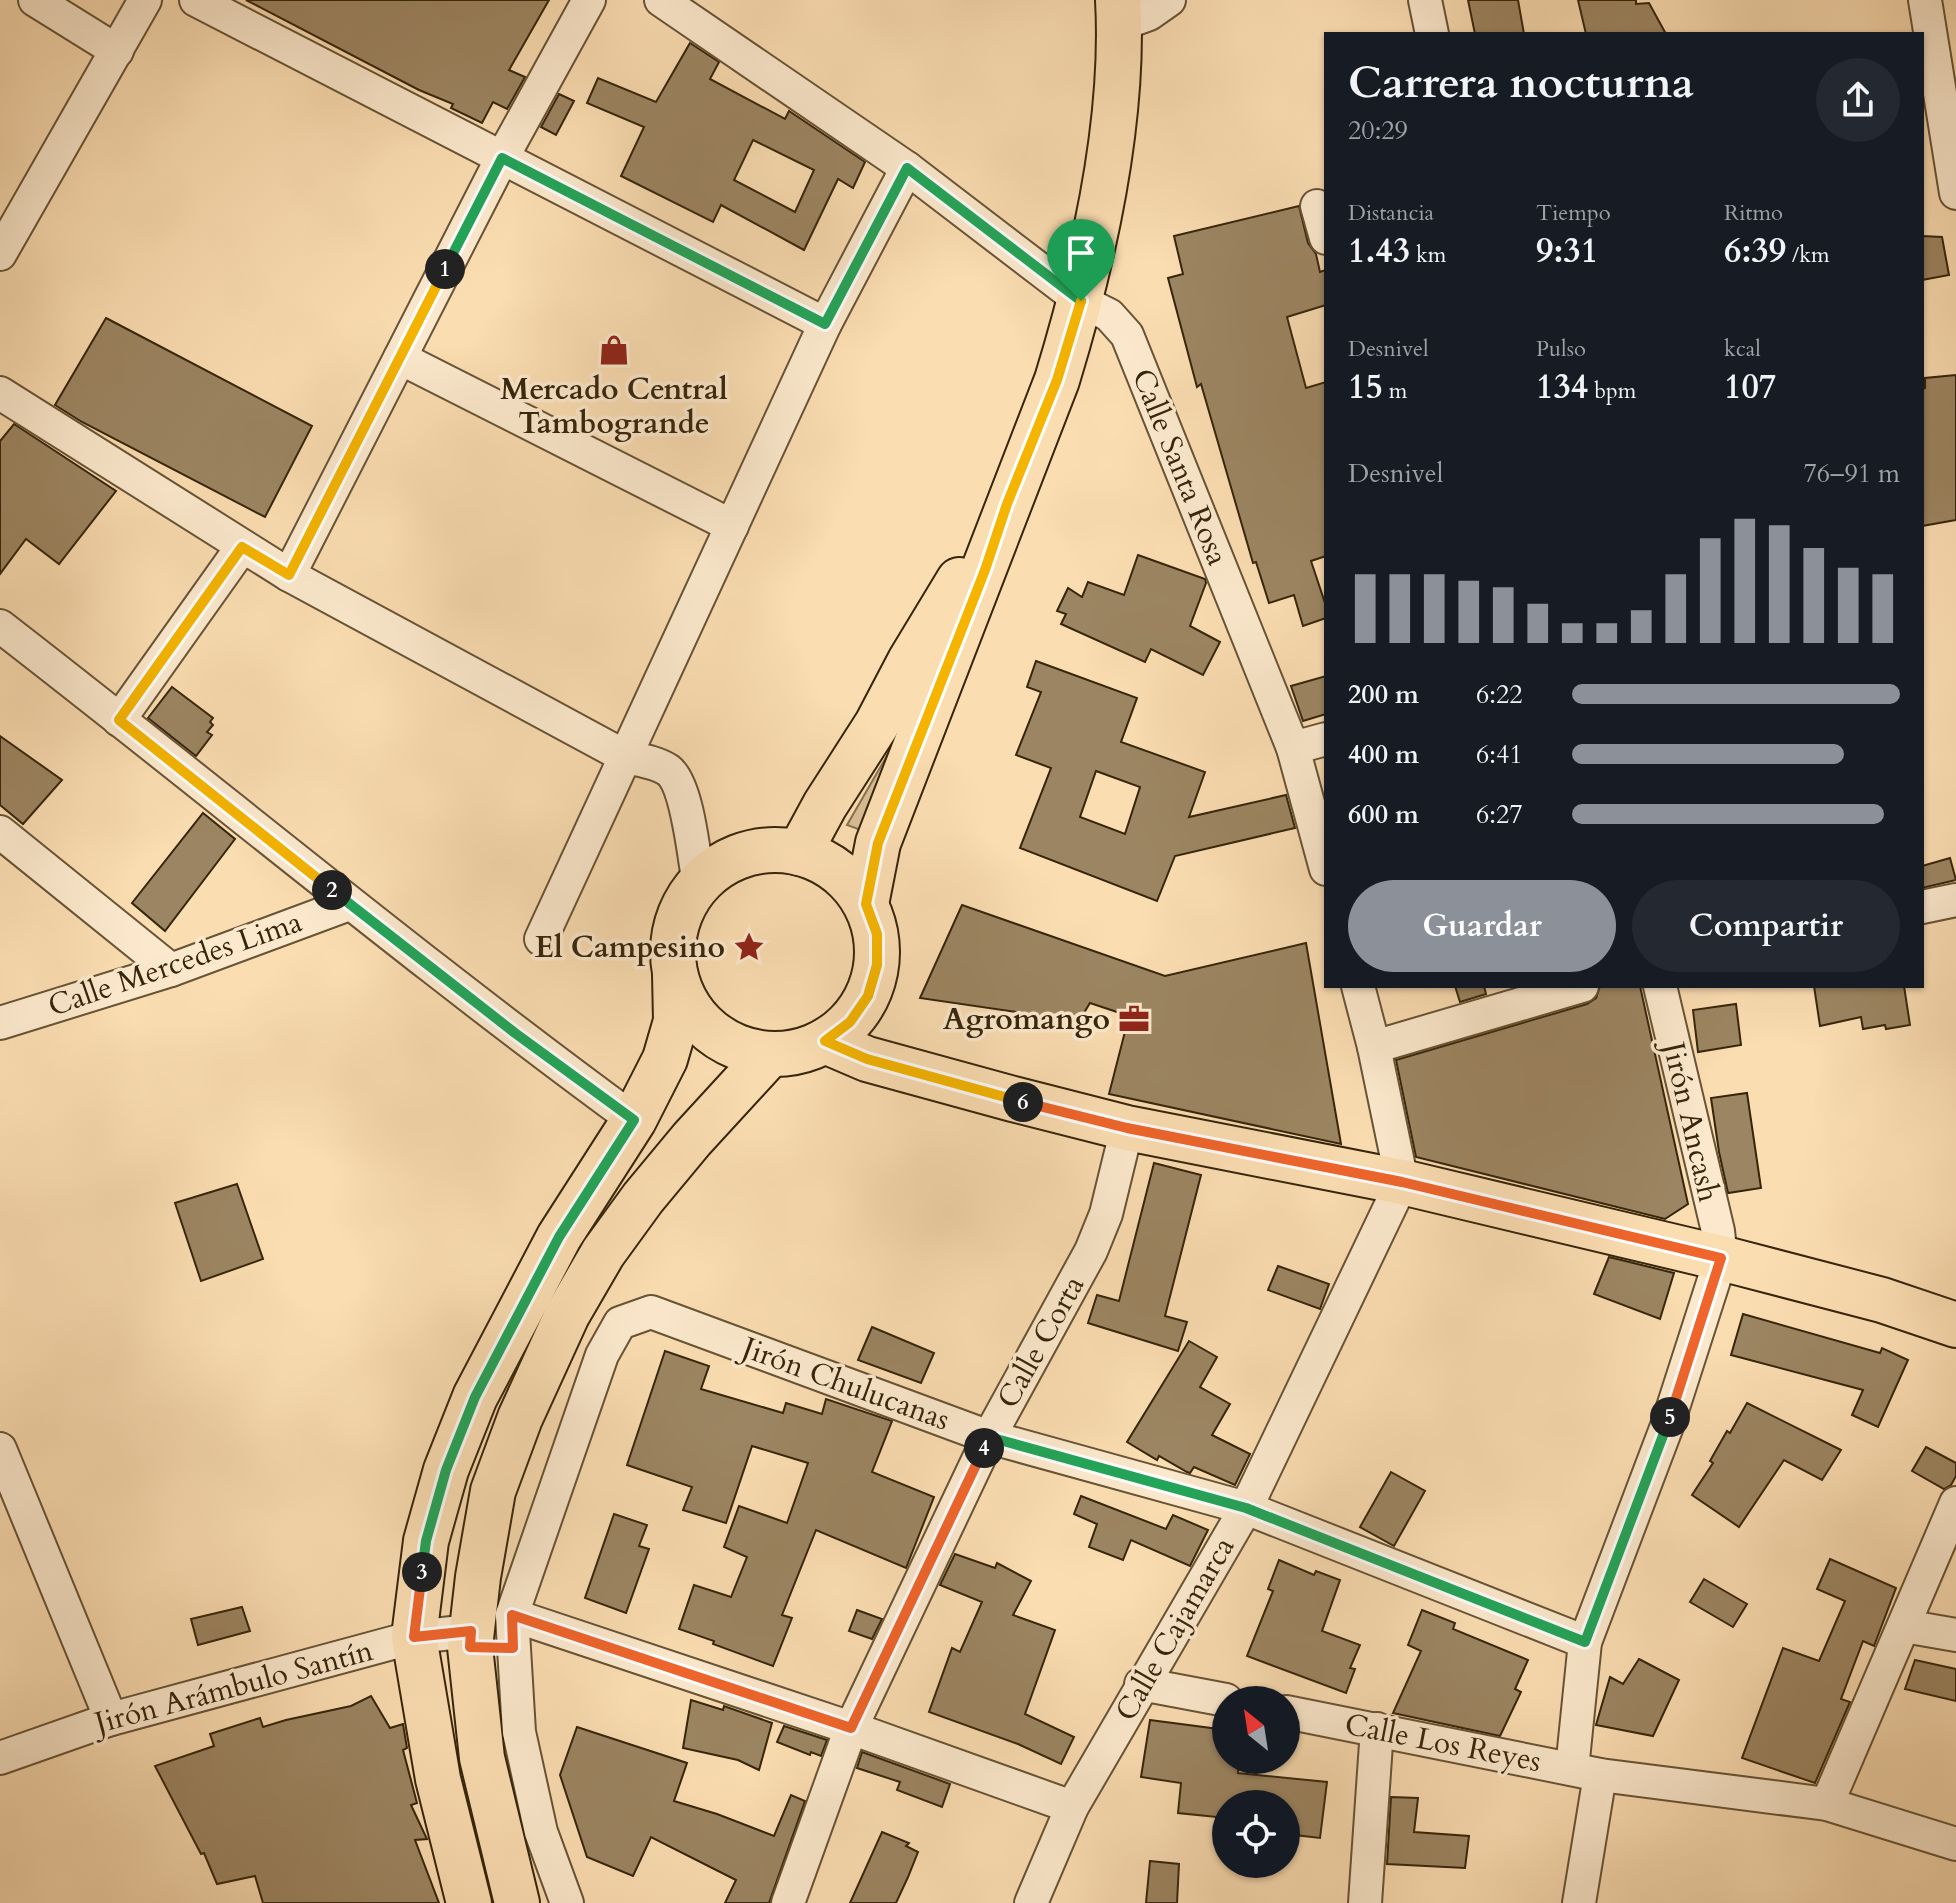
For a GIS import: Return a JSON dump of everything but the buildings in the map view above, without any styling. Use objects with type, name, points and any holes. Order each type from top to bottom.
[{"type":"main road","points":[[866,904],[878,843],[1057,380],[1081,301],[1110,146],[1119,12]]},
{"type":"main road","points":[[799,853],[836,786],[877,724],[917,649],[1007,504]]},
{"type":"main road","points":[[469,1903],[438,1779],[414,1637],[426,1541],[446,1470],[475,1397],[559,1237],[634,1120],[665,1059],[676,1021],[673,942],[682,912],[699,885],[723,864],[747,854],[773,850],[799,853],[826,863],[849,881],[866,904],[877,934],[877,965],[868,996],[850,1022],[825,1041],[804,1050],[770,1054],[737,1047],[708,1030],[689,1010],[675,974]]},
{"type":"main road","points":[[825,1041],[881,1063],[1127,1128],[1402,1182],[1721,1258],[1882,1300],[1956,1325]]},
{"type":"main road","points":[[517,1903],[482,1758],[471,1639],[493,1491],[520,1418],[567,1315],[603,1253],[692,1139],[770,1054]]},
{"type":"street","points":[[35,0],[117,51]]},
{"type":"street","points":[[0,254],[145,0]]},
{"type":"street","points":[[196,0],[825,324]]},
{"type":"street","points":[[289,575],[502,158],[589,0]]},
{"type":"street","name":"Calle Santa Rosa","points":[[661,0],[907,168],[1081,301],[1109,315],[1127,335],[1293,748],[1324,862]]},
{"type":"street","points":[[1119,12],[1149,14],[1169,0]]},
{"type":"street","points":[[1425,0],[1432,32]]},
{"type":"street","points":[[1925,0],[1956,193]]},
{"type":"street","points":[[541,939],[825,324],[907,168]]},
{"type":"street","points":[[1317,206],[1324,231]]},
{"type":"street","points":[[400,358],[732,526]]},
{"type":"street","points":[[0,393],[289,575],[626,757],[656,764],[671,772],[681,789],[699,885]]},
{"type":"street","points":[[119,720],[242,547]]},
{"type":"street","points":[[0,626],[349,904],[515,1033],[634,1120]]},
{"type":"street","points":[[1293,748],[1324,740]]},
{"type":"street","points":[[0,832],[171,970]]},
{"type":"street","points":[[1924,907],[1956,900]]},
{"type":"street","name":"Calle Mercedes Lima","points":[[0,1023],[171,970],[349,904]]},
{"type":"street","points":[[1359,988],[1402,1182]]},
{"type":"street","points":[[1374,1047],[1575,988]]},
{"type":"street","name":"Jirón Ancash","points":[[1660,988],[1718,1231],[1721,1258]]},
{"type":"street","name":"Calle Corta","points":[[788,1903],[851,1728],[989,1437],[1091,1251],[1106,1214],[1127,1128]]},
{"type":"street","name":"Calle Cajamarca","points":[[1031,1903],[1072,1807],[1246,1508],[1402,1182]]},
{"type":"street","points":[[1579,1903],[1586,1772],[1585,1642],[1667,1426],[1721,1258]]},
{"type":"street","name":"Jirón Chulucanas","points":[[512,1615],[602,1355],[620,1323],[651,1312],[989,1437],[1246,1508],[1585,1642]]},
{"type":"street","points":[[0,1449],[111,1719]]},
{"type":"street","points":[[1827,1804],[1956,1503]]},
{"type":"street","points":[[567,1903],[541,1832],[519,1732],[512,1615],[851,1728],[1072,1807]]},
{"type":"street","points":[[1904,1626],[1956,1635]]},
{"type":"street","name":"Jirón Arámbulo Santín","points":[[0,1758],[111,1719],[414,1637],[471,1639],[513,1648]]},
{"type":"street","points":[[1141,1684],[1212,1697]]},
{"type":"street","name":"Calle Los Reyes","points":[[1300,1715],[1586,1772],[1827,1804],[1956,1844]]},
{"type":"street","points":[[1365,1903],[1377,1729]]},
{"type":"shaded area","points":[[911,714],[861,830],[847,825]]},
{"type":"place","name":"Mercado Central Tambogrande","points":[[614,350]]},
{"type":"place","name":"El Campesino","points":[[749,947]]},
{"type":"place","name":"Agromango","points":[[1134,1019]]},
{"type":"route","points":[[502,158],[825,324],[907,168],[1081,301],[1057,380],[878,843],[866,904],[877,934],[877,965],[868,996],[850,1022],[825,1041],[867,1059],[1127,1128],[1402,1182],[1721,1258],[1667,1426],[1585,1642],[1246,1508],[989,1437],[851,1728],[512,1615],[513,1648],[470,1647],[471,1631],[414,1637],[426,1541],[446,1470],[475,1397],[559,1237],[634,1120],[515,1033],[119,720],[242,547],[289,575],[502,158]]}]
